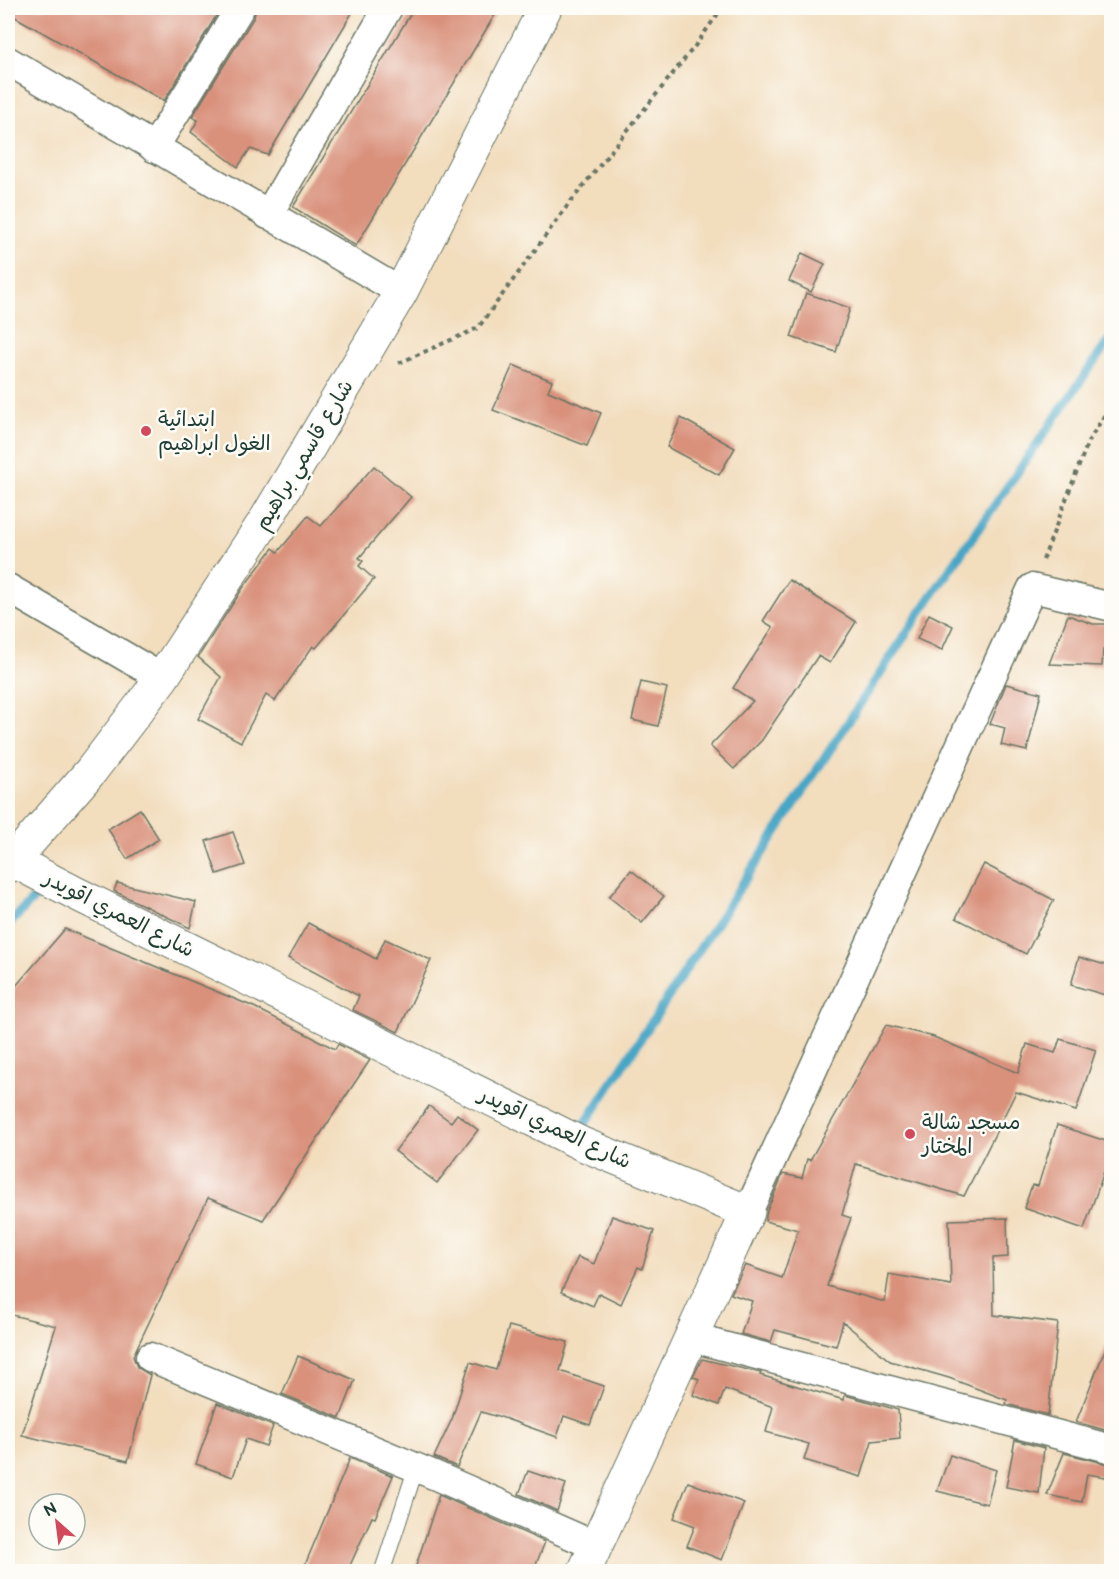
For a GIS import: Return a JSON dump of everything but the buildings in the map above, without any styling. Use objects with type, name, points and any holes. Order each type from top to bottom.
[{"type":"street","points":[[154,148],[240,8]]},
{"type":"street","points":[[268,214],[388,8]]},
{"type":"street","name":"شارع قاسمي براهيم","points":[[10,863],[92,771],[162,678],[268,516],[401,292],[545,8]]},
{"type":"street","points":[[8,61],[401,292]]},
{"type":"street","points":[[8,588],[162,678]]},
{"type":"street","points":[[150,1357],[416,1468],[590,1559],[689,1337],[1032,588],[1112,607]]},
{"type":"street","name":"شارع العمري اقويدر","points":[[10,863],[578,1142],[748,1212]]},
{"type":"street","points":[[689,1337],[1112,1449]]},
{"type":"lane","points":[[382,1572],[416,1468]]},
{"type":"path","points":[[397,364],[478,328],[568,205],[698,42],[722,8]]},
{"type":"path","points":[[1032,588],[1088,442],[1112,403]]},
{"type":"waterway","points":[[585,1124],[917,617],[1112,336]]},
{"type":"waterway","points":[[8,925],[48,884]]},
{"type":"place","name":"ابتدائية الغول ابراهيم","points":[[146,431]]},
{"type":"place","name":"مسجد شالة المختار","points":[[910,1134]]}]
